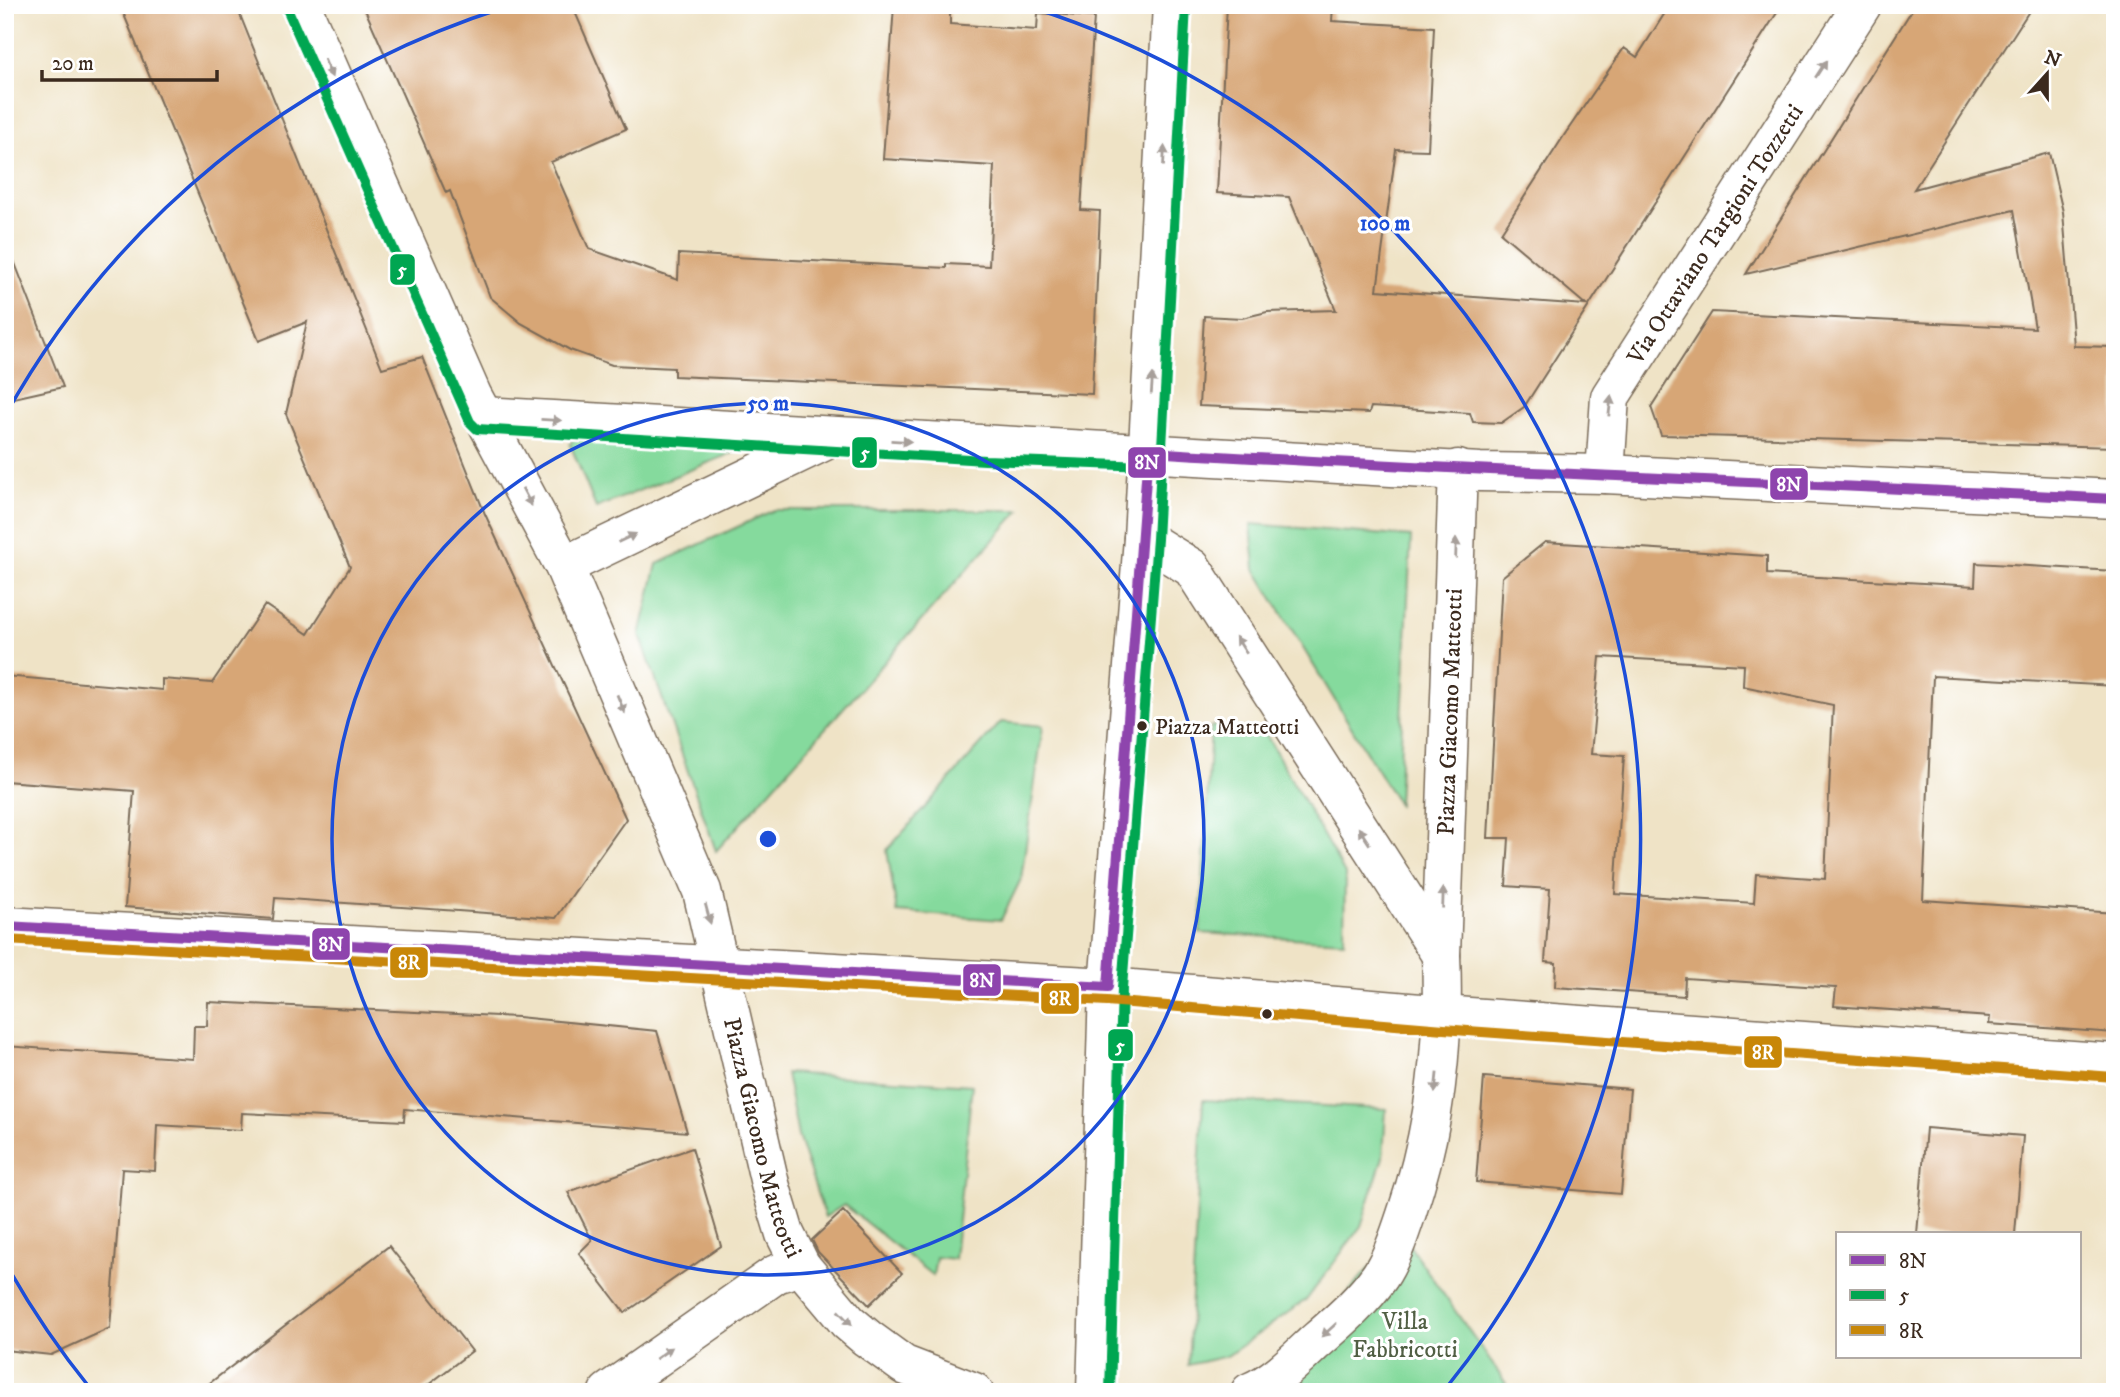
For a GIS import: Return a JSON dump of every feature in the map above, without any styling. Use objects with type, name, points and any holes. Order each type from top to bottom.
[{"type":"street","name":"Piazza Giacomo Matteotti","points":[[301,5],[483,415],[564,566],[702,891],[770,1184],[785,1234],[801,1266],[848,1322],[867,1338],[904,1365],[974,1392]]},
{"type":"street","points":[[1096,1392],[1108,986],[1143,538],[1172,5]]},
{"type":"street","name":"Via Ottaviano Targioni Tozzetti","points":[[1605,474],[1610,397],[1862,5]]},
{"type":"street","points":[[483,415],[1469,471],[1605,474],[2115,499]]},
{"type":"street","points":[[564,566],[834,437]]},
{"type":"street","name":"Piazza Giacomo Matteotti","points":[[1250,1392],[1260,1388],[1296,1360],[1356,1305],[1381,1274],[1401,1232],[1426,1147],[1444,1015],[1441,956],[1469,471]]},
{"type":"street","name":"Piazza Giacomo Matteotti","points":[[1143,538],[1192,568],[1441,956]]},
{"type":"street","points":[[5,926],[721,968],[1108,986],[1444,1015],[2115,1063]]},
{"type":"street","points":[[608,1392],[776,1274],[801,1266]]},
{"type":"green space","points":[[573,439],[750,446],[596,508],[570,444]]},
{"type":"green space","points":[[774,510],[1020,510],[716,851],[640,635],[657,564]]},
{"type":"green space","points":[[1251,524],[1411,537],[1398,804],[1255,569]]},
{"type":"green space","points":[[1001,722],[1043,726],[1021,879],[1001,920],[897,912],[887,850]]},
{"type":"green space","points":[[1211,726],[1264,731],[1345,874],[1344,941],[1200,933]]},
{"type":"green space","points":[[786,1073],[972,1085],[954,1259],[936,1257],[933,1276],[844,1205],[825,1217],[798,1136]]},
{"type":"green space","points":[[1203,1100],[1386,1109],[1383,1157],[1361,1226],[1307,1299],[1227,1356],[1188,1365]]},
{"type":"green space","name":"Villa Fabbricotti","points":[[1400,1232],[1512,1392],[1263,1392]]},
{"type":"building","points":[[120,5],[236,5],[382,368],[422,357],[485,514],[626,819],[556,918],[275,898],[273,919],[125,907],[134,791],[5,781],[5,676],[162,690],[162,679],[212,683],[265,605],[308,634],[350,567],[286,414],[307,322],[259,341]]},
{"type":"building","points":[[363,5],[572,5],[626,129],[551,162],[589,249],[678,280],[679,254],[946,268],[946,264],[989,266],[994,166],[883,159],[894,6],[950,11],[950,24],[1037,30],[1038,13],[1094,17],[1081,210],[1100,211],[1092,394],[674,376],[674,368],[612,365],[570,350],[521,323],[490,297],[450,191],[446,193]]},
{"type":"building","points":[[1227,5],[1333,5],[1332,21],[1434,27],[1428,150],[1396,149],[1377,290],[1586,305],[1501,233],[1565,134],[1624,48],[1637,57],[1670,5],[1782,5],[1524,407],[1501,423],[1473,422],[1470,413],[1371,407],[1369,413],[1199,406],[1204,316],[1242,318],[1267,312],[1336,310],[1289,197],[1217,193]]},
{"type":"building","points":[[1915,5],[2033,5],[1914,189],[2049,153],[2063,212],[2074,346],[2115,347],[2115,447],[1661,435],[1651,407],[1712,312],[2035,328],[2014,210],[1746,274]]},
{"type":"building","points":[[5,248],[9,248],[63,387],[5,400]]},
{"type":"building","points":[[1545,542],[1767,556],[1767,574],[1975,586],[1976,563],[2115,571],[2115,686],[1933,676],[1923,900],[2115,913],[2115,1033],[1989,1024],[1990,1017],[1834,1006],[1836,988],[1685,978],[1684,996],[1555,987],[1556,963],[1545,962],[1550,889],[1506,886],[1509,838],[1488,838],[1502,577]],"holes":[[[1600,657],[1744,665],[1743,686],[1833,705],[1825,879],[1756,874],[1754,903],[1615,894],[1624,756],[1591,754]]]},
{"type":"building","points":[[208,1002],[518,1017],[657,1031],[687,1132],[405,1109],[404,1121],[242,1113],[241,1130],[157,1125],[155,1171],[122,1169],[110,1328],[51,1355],[5,1350],[5,1046],[193,1059],[194,1026],[207,1026]]},
{"type":"building","points":[[1484,1077],[1630,1089],[1621,1194],[1476,1182]]},
{"type":"building","points":[[1926,1128],[2023,1136],[2015,1232],[1917,1232]]},
{"type":"building","points":[[692,1148],[721,1246],[625,1313],[579,1253],[592,1240],[568,1192]]},
{"type":"building","points":[[843,1211],[902,1273],[869,1305],[818,1252],[812,1240]]},
{"type":"building","points":[[389,1246],[472,1351],[419,1392],[198,1392]]},
{"type":"transit line","name":"5","points":[[1110,1392],[1122,988],[1157,539],[1186,6]]},
{"type":"transit line","name":"5","points":[[288,11],[470,422],[477,429],[985,460],[1147,466]]},
{"type":"transit line","name":"8N","points":[[5,926],[1108,987],[1148,452],[2115,499]]},
{"type":"transit line","name":"8R","points":[[5,940],[1107,1001],[1468,1031],[2114,1077]]},
{"type":"place","name":"Piazza Matteotti","points":[[1142,726]]}]
